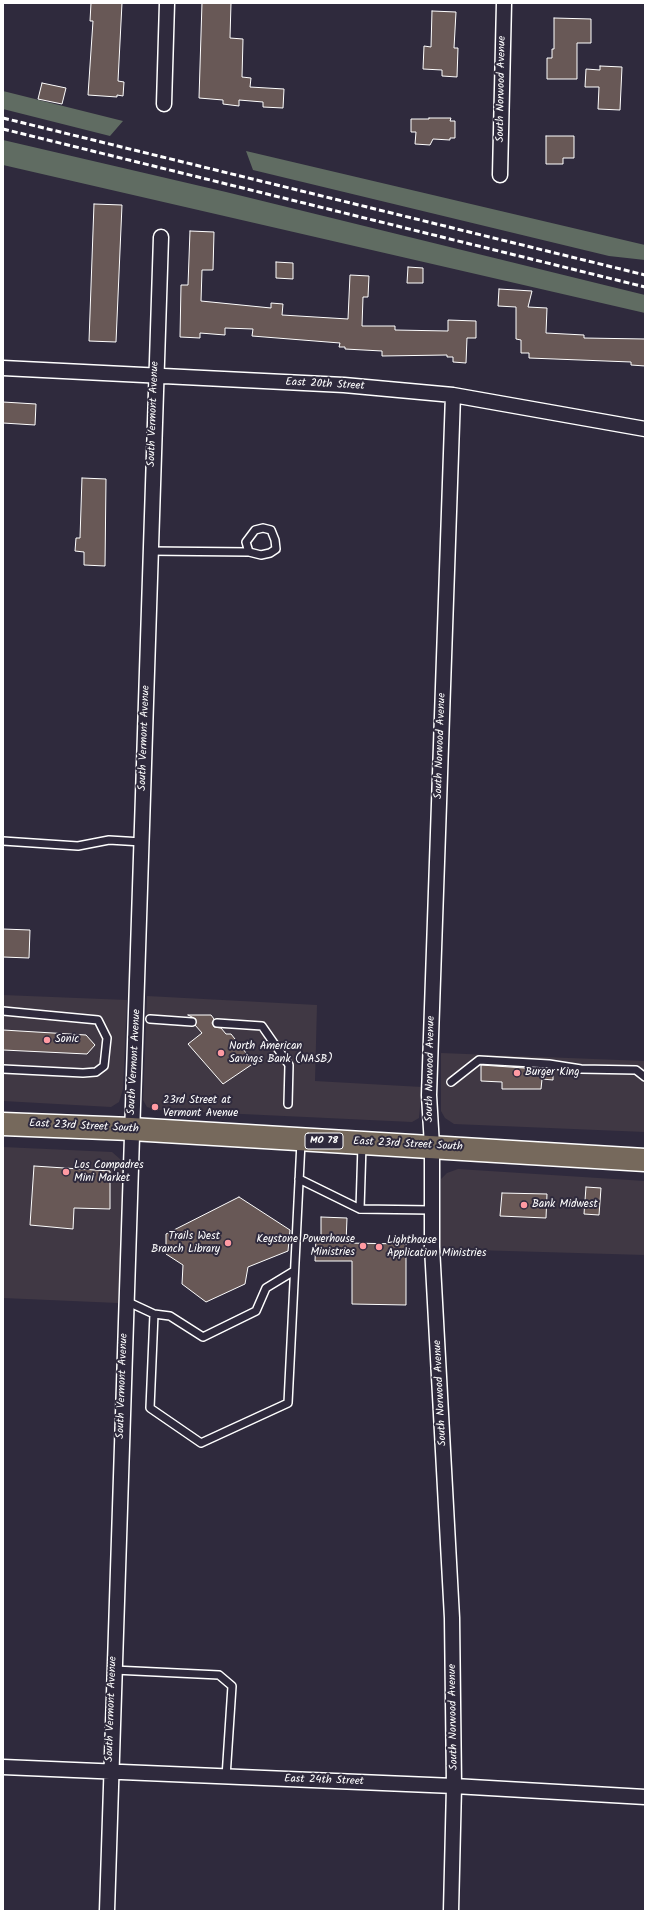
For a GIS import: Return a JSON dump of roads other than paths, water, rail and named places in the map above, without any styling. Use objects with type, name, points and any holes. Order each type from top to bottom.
[{"type":"main road","name":"East 23rd Street South","points":[[3,1124],[131,1129],[645,1160]]},
{"type":"street","points":[[164,104],[167,3]]},
{"type":"street","name":"South Norwood Avenue","points":[[500,175],[504,3]]},
{"type":"street","name":"South Vermont Avenue","points":[[107,1911],[113,1670],[142,842],[160,237]]},
{"type":"street","name":"East 20th Street","points":[[3,368],[344,385],[453,395],[645,429]]},
{"type":"street","name":"South Norwood Avenue","points":[[451,1911],[454,1786],[452,1618],[432,1247],[432,1146],[429,1095],[453,395]]},
{"type":"street","name":"East 24th Street","points":[[3,1767],[454,1786],[645,1797]]},
{"type":"lane","points":[[150,551],[249,552],[261,555],[270,553],[276,548],[271,530],[263,528],[255,530],[246,542],[249,552]]},
{"type":"lane","points":[[3,841],[78,846],[109,840],[142,842]]},
{"type":"lane","points":[[3,1011],[98,1020],[107,1038],[104,1066],[96,1072],[83,1073],[3,1068]]},
{"type":"lane","points":[[150,1019],[192,1022]]},
{"type":"lane","points":[[217,1023],[262,1026],[289,1065],[288,1104]]},
{"type":"lane","points":[[451,1082],[479,1060],[549,1064],[581,1069],[636,1070],[645,1077]]},
{"type":"lane","points":[[154,1314],[150,1408],[201,1443],[288,1403],[301,1140]]},
{"type":"lane","points":[[360,1210],[362,1143]]},
{"type":"lane","points":[[299,1179],[360,1210],[432,1210]]},
{"type":"lane","points":[[126,1301],[154,1314],[170,1316],[203,1337],[256,1311],[266,1288],[294,1271]]},
{"type":"lane","points":[[113,1670],[219,1675],[232,1686],[226,1777]]},
{"type":"railway","points":[[3,118],[645,275]]},
{"type":"railway","points":[[3,129],[645,287]]},
{"type":"place","name":"Sonic","points":[[47,1040]]},
{"type":"place","name":"North American Savings Bank (NASB)","points":[[221,1053]]},
{"type":"place","name":"Burger King","points":[[517,1073]]},
{"type":"place","name":"23rd Street at Vermont Avenue","points":[[155,1107]]},
{"type":"place","name":"Los Compadres Mini Market","points":[[66,1172]]},
{"type":"place","name":"Bank Midwest","points":[[524,1205]]},
{"type":"place","name":"Trails West Branch Library","points":[[228,1243]]},
{"type":"place","name":"Keystone Powerhouse Ministries","points":[[363,1246]]},
{"type":"place","name":"Lighthouse Application Ministries","points":[[379,1247]]}]
